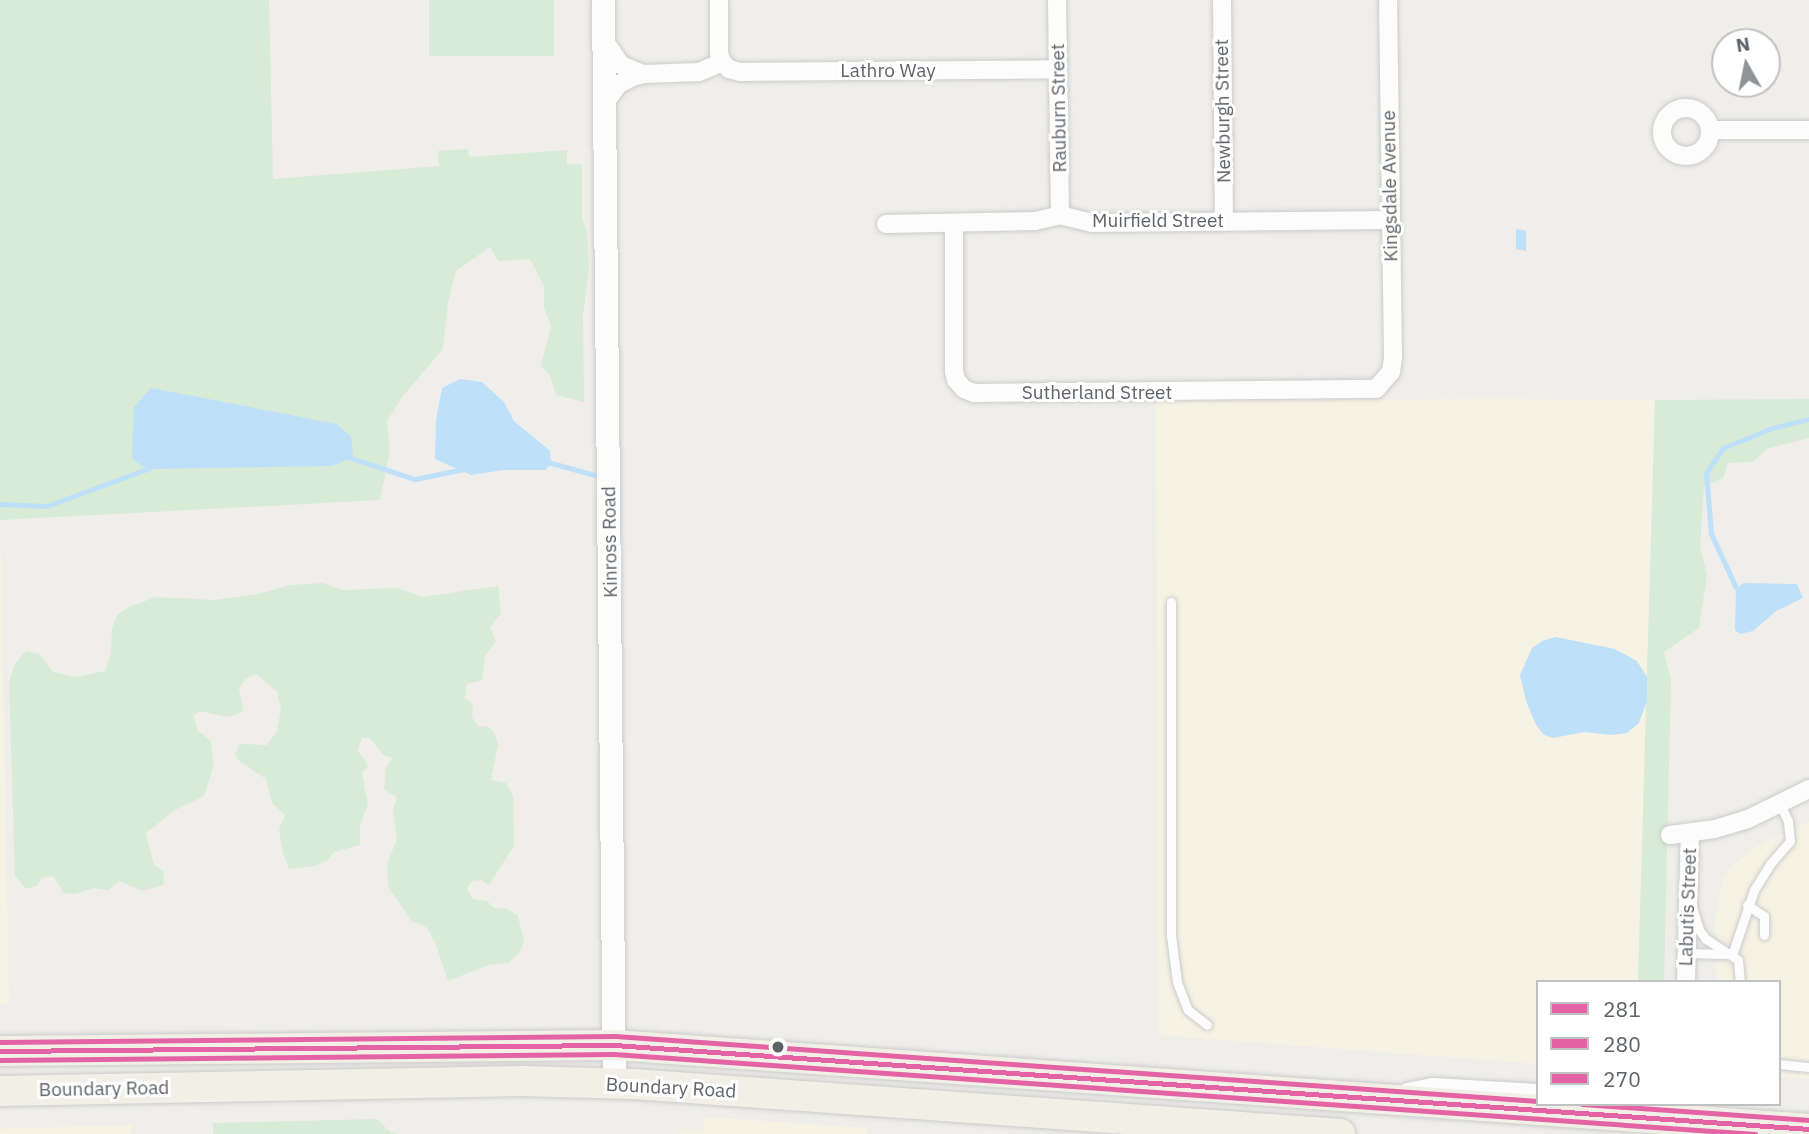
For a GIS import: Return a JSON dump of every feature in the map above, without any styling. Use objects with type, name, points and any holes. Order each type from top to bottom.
[{"type":"highway","name":"Boundary Road","points":[[0,1051],[614,1045],[1376,1098],[1592,1124],[1768,1125],[1809,1129]]},
{"type":"highway","name":"Boundary Road","points":[[0,1091],[522,1081],[614,1084],[1340,1134]]},
{"type":"highway","points":[[1768,1125],[1809,1116]]},
{"type":"street","name":"Kinross Road","points":[[603,0],[614,1084]]},
{"type":"street","points":[[606,101],[619,84],[643,74],[699,72],[722,62],[719,53],[719,0]]},
{"type":"street","name":"Rauburn Street","points":[[1058,0],[1060,215]]},
{"type":"street","name":"Newburgh Street","points":[[1222,0],[1224,222]]},
{"type":"street","name":"Kingsdale Avenue","points":[[1388,0],[1391,372]]},
{"type":"street","points":[[604,40],[621,65],[643,74]]},
{"type":"street","name":"Lathro Way","points":[[722,62],[729,69],[740,72],[1058,69]]},
{"type":"street","points":[[1710,130],[1809,130]]},
{"type":"street","name":"Muirfield Street","points":[[886,224],[1035,221],[1060,215],[1092,223],[1390,220]]},
{"type":"street","name":"Sutherland Street","points":[[954,223],[954,371],[956,380],[964,389],[974,393],[1366,391],[1376,389],[1391,372]]},
{"type":"street","points":[[1670,835],[1748,819],[1809,789]]},
{"type":"street","name":"Labutis Street","points":[[1686,980],[1690,833]]},
{"type":"street","points":[[1376,1098],[1433,1087],[1536,1093]]},
{"type":"lane","points":[[1171,602],[1171,935],[1177,982],[1188,1010],[1207,1025]]},
{"type":"lane","points":[[1732,955],[1747,905],[1770,864],[1790,841],[1792,834],[1780,804]]},
{"type":"lane","points":[[1689,902],[1699,930],[1732,955],[1740,967],[1740,980]]},
{"type":"lane","points":[[1747,905],[1764,916],[1765,935]]},
{"type":"lane","points":[[1686,953],[1732,955]]},
{"type":"lane","points":[[1781,1064],[1809,1067]]},
{"type":"shaded area","points":[[1655,400],[1638,980],[1536,980],[1536,1064],[1159,1035],[1156,401]]},
{"type":"shaded area","points":[[0,518],[9,1004],[0,1004]]},
{"type":"shaded area","points":[[1809,821],[1809,1079],[1781,1077],[1781,980],[1717,980],[1715,922],[1722,882],[1728,870],[1754,848]]},
{"type":"shaded area","points":[[704,1117],[867,1128],[867,1134],[679,1134],[679,1131],[704,1131]]},
{"type":"shaded area","points":[[131,1125],[131,1134],[0,1134],[0,1129]]},
{"type":"green space","points":[[0,0],[269,0],[273,179],[439,166],[438,151],[468,149],[469,157],[567,150],[567,164],[582,164],[582,218],[587,231],[589,268],[583,314],[584,402],[556,395],[550,376],[541,366],[551,326],[544,308],[544,286],[530,259],[498,261],[490,247],[456,271],[448,303],[443,349],[402,397],[387,421],[390,451],[380,500],[0,520]]},
{"type":"green space","points":[[429,0],[554,0],[554,56],[429,56]]},
{"type":"green space","points":[[1809,399],[1809,438],[1767,449],[1753,462],[1728,463],[1723,478],[1704,487],[1700,547],[1707,574],[1699,628],[1664,652],[1671,680],[1664,980],[1638,980],[1655,400]]},
{"type":"green space","points":[[323,583],[343,590],[397,588],[423,597],[498,586],[501,613],[490,627],[496,641],[485,656],[482,680],[467,684],[465,698],[473,704],[472,717],[478,726],[488,727],[494,732],[498,744],[491,780],[506,783],[513,796],[514,846],[489,885],[481,880],[472,881],[467,889],[473,899],[487,901],[494,908],[506,908],[518,916],[524,942],[519,953],[508,963],[488,965],[448,981],[435,942],[426,927],[412,921],[388,887],[387,864],[397,839],[393,810],[397,797],[384,790],[386,767],[392,758],[383,755],[370,738],[362,738],[358,750],[368,766],[362,773],[368,805],[360,824],[360,845],[334,852],[327,861],[313,866],[289,869],[279,829],[285,815],[272,803],[266,779],[239,761],[235,754],[240,744],[267,745],[277,731],[281,708],[277,692],[256,674],[244,680],[239,689],[243,712],[228,717],[200,711],[193,716],[198,731],[210,740],[214,764],[204,796],[175,810],[146,833],[154,865],[164,872],[163,885],[143,891],[119,881],[108,890],[94,888],[75,894],[64,893],[53,876],[42,878],[36,886],[26,889],[15,876],[9,683],[14,665],[26,651],[40,654],[53,672],[76,677],[105,671],[111,653],[112,628],[117,615],[129,607],[156,597],[214,600],[258,594],[290,585]]},
{"type":"green space","points":[[377,1119],[390,1132],[399,1134],[213,1134],[213,1123]]},
{"type":"water","points":[[1516,229],[1526,231],[1526,251],[1516,249]]},
{"type":"water","points":[[460,379],[482,382],[504,402],[514,421],[550,451],[551,464],[545,470],[503,470],[471,475],[435,459],[436,420],[442,388]]},
{"type":"water","points":[[151,388],[337,424],[351,437],[353,457],[332,466],[146,469],[132,459],[134,407]]},
{"type":"water","points":[[1744,583],[1797,584],[1803,598],[1776,611],[1753,631],[1740,634],[1735,630],[1736,588]]},
{"type":"water","points":[[1556,637],[1615,649],[1637,661],[1647,677],[1647,701],[1639,723],[1627,733],[1612,735],[1584,732],[1553,738],[1544,735],[1536,725],[1526,701],[1520,675],[1532,648],[1542,641]]},
{"type":"waterway","points":[[1736,588],[1711,534],[1706,473],[1723,448],[1772,428],[1809,419]]},
{"type":"waterway","points":[[348,457],[415,479],[464,469]]},
{"type":"waterway","points":[[548,462],[595,475]]},
{"type":"waterway","points":[[0,504],[47,506],[150,468]]},
{"type":"transit line","name":"270","points":[[0,1042],[615,1036],[1536,1101]]},
{"type":"transit line","name":"281","points":[[0,1051],[614,1045],[1809,1129]]},
{"type":"transit line","name":"280","points":[[0,1060],[614,1054],[1755,1134]]},
{"type":"transit line","name":"270","points":[[1610,1106],[1809,1120]]}]
